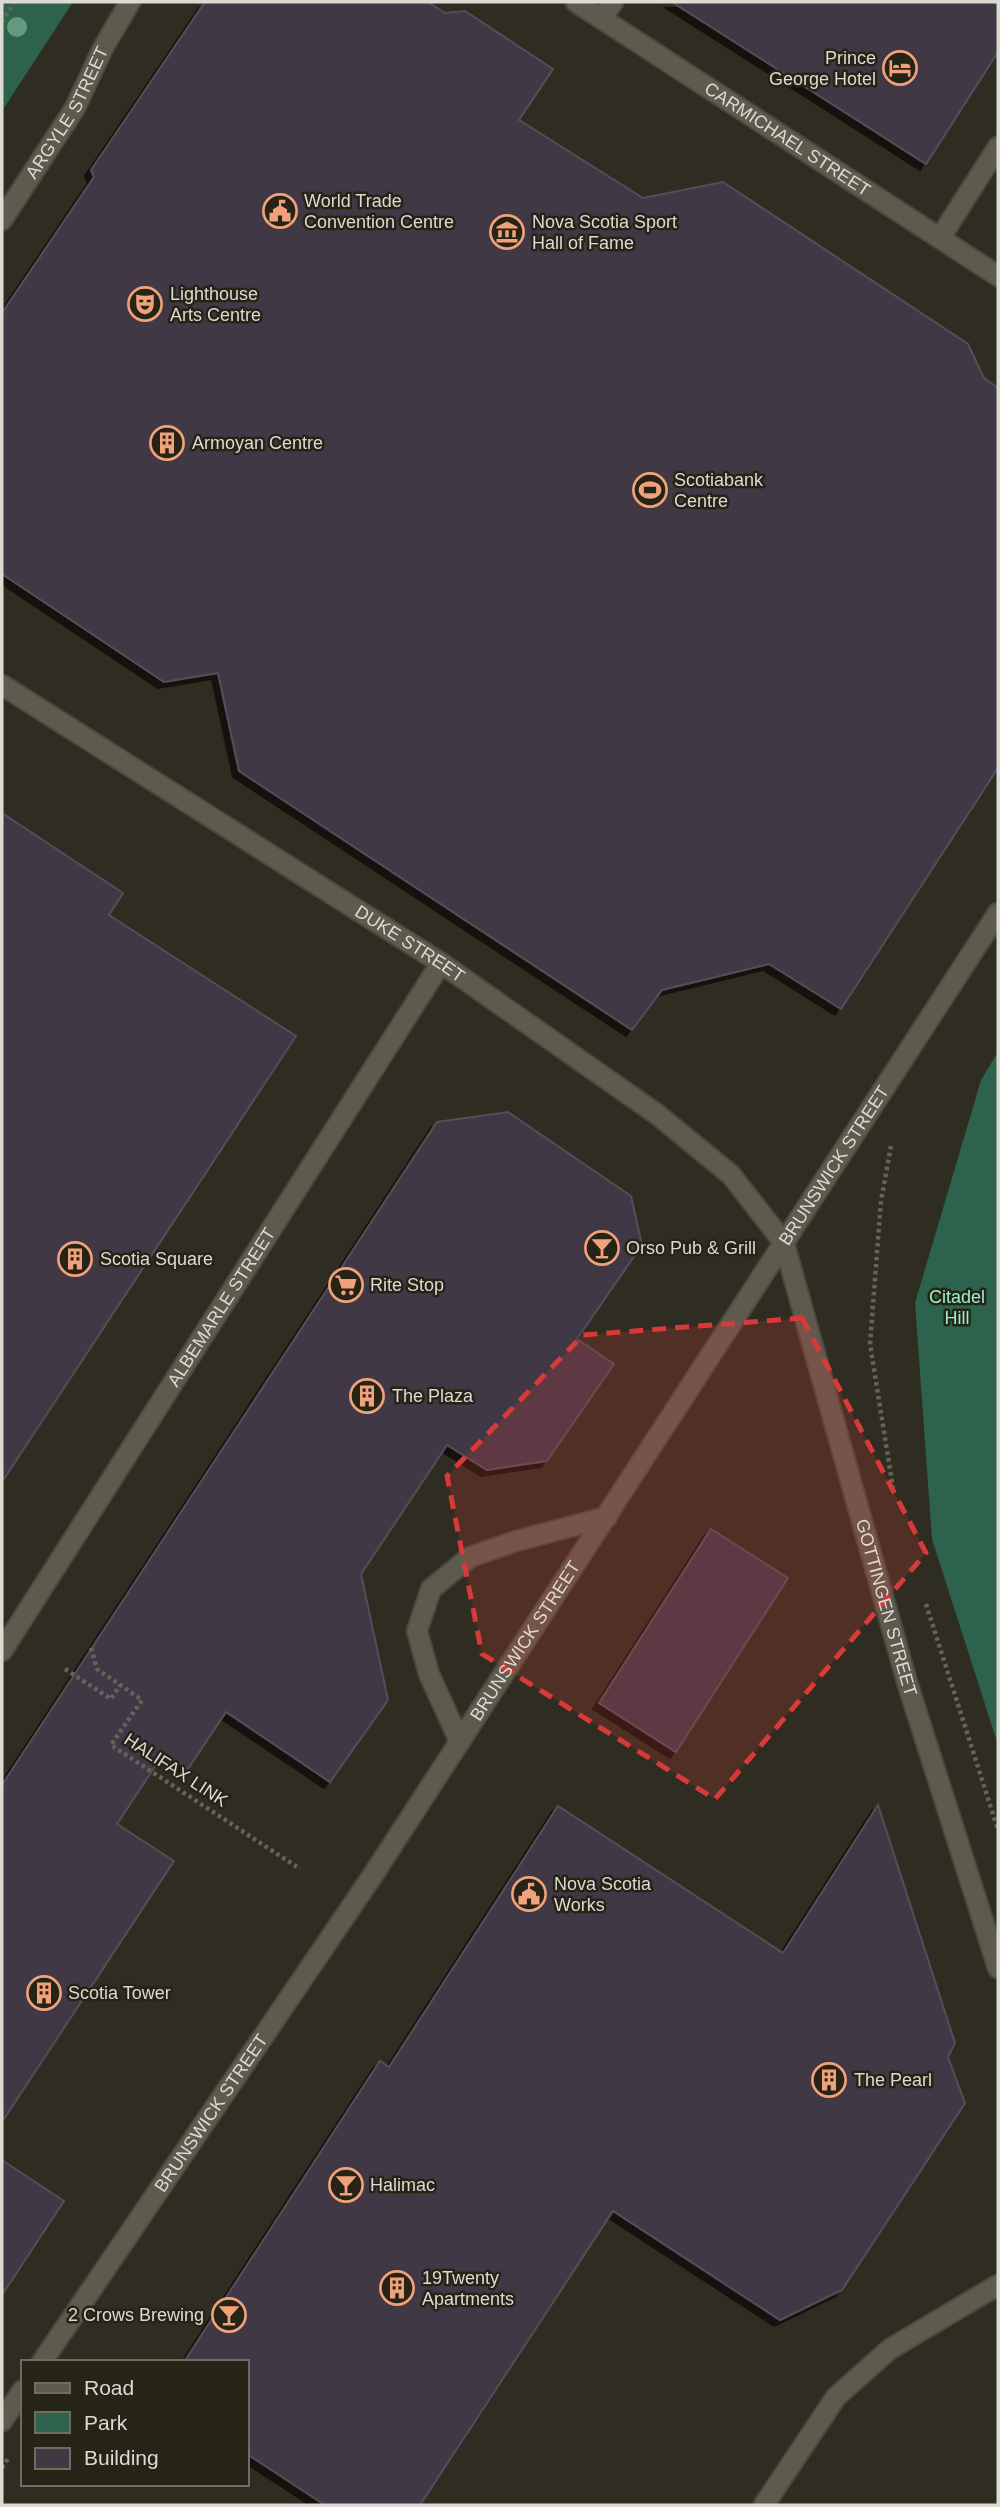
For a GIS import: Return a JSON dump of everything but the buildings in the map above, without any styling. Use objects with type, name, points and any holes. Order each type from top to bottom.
[{"type":"street","name":"ARGYLE STREET","points":[[2,220],[75,108],[103,48],[130,2]]},
{"type":"street","name":"CARMICHAEL STREET","points":[[576,2],[607,10],[998,276]]},
{"type":"street","points":[[940,238],[998,147]]},
{"type":"street","name":"DUKE STREET","points":[[2,685],[441,963],[658,1115],[731,1175],[784,1243]]},
{"type":"street","name":"BRUNSWICK STREET","points":[[43,2360],[460,1742],[998,913]]},
{"type":"street","name":"ALBEMARLE STREET","points":[[2,1651],[441,963]]},
{"type":"street","name":"GOTTINGEN STREET","points":[[784,1243],[907,1682],[998,1968]]},
{"type":"street","points":[[460,1742],[429,1674],[417,1632],[431,1589],[470,1557],[516,1541],[607,1517]]},
{"type":"street","points":[[764,2505],[835,2397],[890,2349],[998,2285]]},
{"type":"street","points":[[2,2421],[21,2393]]},
{"type":"path","points":[[2,22],[15,2]]},
{"type":"path","points":[[892,1139],[881,1201],[870,1344],[895,1500]]},
{"type":"path","points":[[923,1592],[998,1830]]},
{"type":"path","name":"HALIFAX LINK","points":[[91,1648],[97,1669],[142,1700],[111,1745],[300,1869]]},
{"type":"path","points":[[65,1669],[111,1699],[120,1685]]},
{"type":"highlighted area","points":[[802,1318],[926,1553],[715,1799],[482,1654],[447,1476],[583,1335]]},
{"type":"green space","points":[[2,2],[73,2],[2,111]]},
{"type":"green space","name":"Citadel Hill","points":[[998,1052],[998,1745],[932,1539],[915,1303],[981,1080]]},
{"type":"place","name":"Prince George Hotel","points":[[900,68]]},
{"type":"place","name":"World Trade Convention Centre","points":[[280,211]]},
{"type":"place","name":"Nova Scotia Sport Hall of Fame","points":[[507,232]]},
{"type":"place","name":"Lighthouse Arts Centre","points":[[145,304]]},
{"type":"place","name":"Armoyan Centre","points":[[167,443]]},
{"type":"place","name":"Scotiabank Centre","points":[[650,490]]},
{"type":"place","name":"Orso Pub & Grill","points":[[602,1248]]},
{"type":"place","name":"Scotia Square","points":[[75,1259]]},
{"type":"place","name":"Rite Stop","points":[[346,1285]]},
{"type":"place","name":"The Plaza","points":[[367,1396]]},
{"type":"place","name":"Nova Scotia Works","points":[[529,1894]]},
{"type":"place","name":"Scotia Tower","points":[[44,1993]]},
{"type":"place","name":"The Pearl","points":[[829,2080]]},
{"type":"place","name":"Halimac","points":[[346,2185]]},
{"type":"place","name":"19Twenty Apartments","points":[[397,2288]]},
{"type":"place","name":"2 Crows Brewing","points":[[229,2315]]}]
